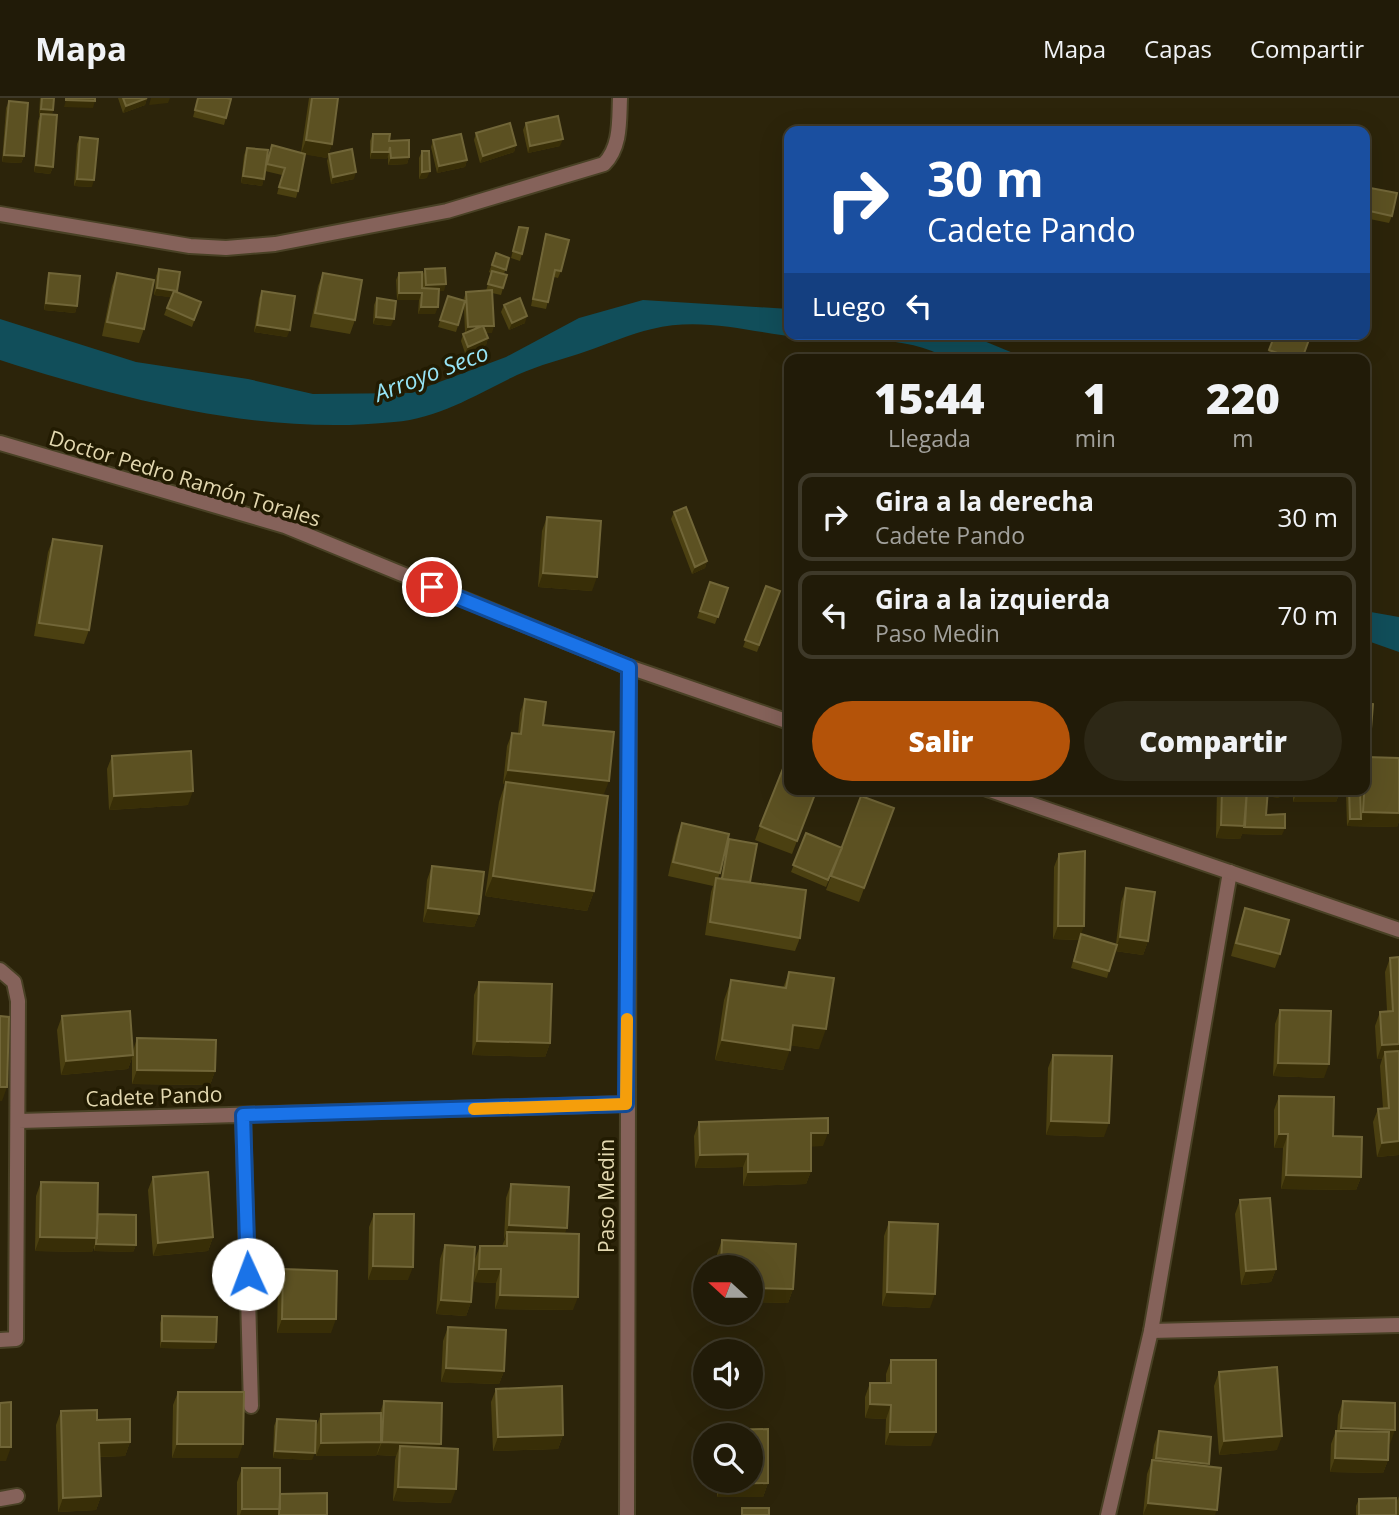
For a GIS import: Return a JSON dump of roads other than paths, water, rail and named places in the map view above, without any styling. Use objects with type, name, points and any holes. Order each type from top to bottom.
[{"type":"street","points":[[0,214],[190,246],[226,248],[275,244],[447,211],[604,164],[613,152],[618,136],[620,98]]},
{"type":"street","name":"Doctor Pedro Ramón Torales","points":[[0,443],[285,526],[629,667],[784,720]]},
{"type":"street","name":"Paso Medin","points":[[627,1515],[629,667]]},
{"type":"street","points":[[1005,795],[1399,930]]},
{"type":"street","points":[[1108,1515],[1151,1331],[1230,872]]},
{"type":"street","points":[[0,970],[14,982],[18,1001],[19,1121],[16,1339],[0,1340]]},
{"type":"street","name":"Cadete Pando","points":[[19,1121],[626,1104]]},
{"type":"street","points":[[243,1115],[251,1406]]},
{"type":"street","points":[[1151,1331],[1399,1325]]},
{"type":"street","points":[[0,1499],[17,1496]]},
{"type":"water","points":[[643,300],[784,309],[784,335],[709,325],[671,325],[534,368],[427,416],[394,422],[345,425],[295,424],[195,411],[96,389],[0,360],[0,319],[136,362],[248,379],[313,394],[410,393],[506,357],[579,318]]},
{"type":"water","points":[[878,340],[982,340],[1016,354],[938,354],[896,342]]},
{"type":"water","points":[[1370,612],[1399,617],[1399,652],[1370,642]]},
{"type":"water label","name":"Arroyo Seco","points":[[431,372]]}]
